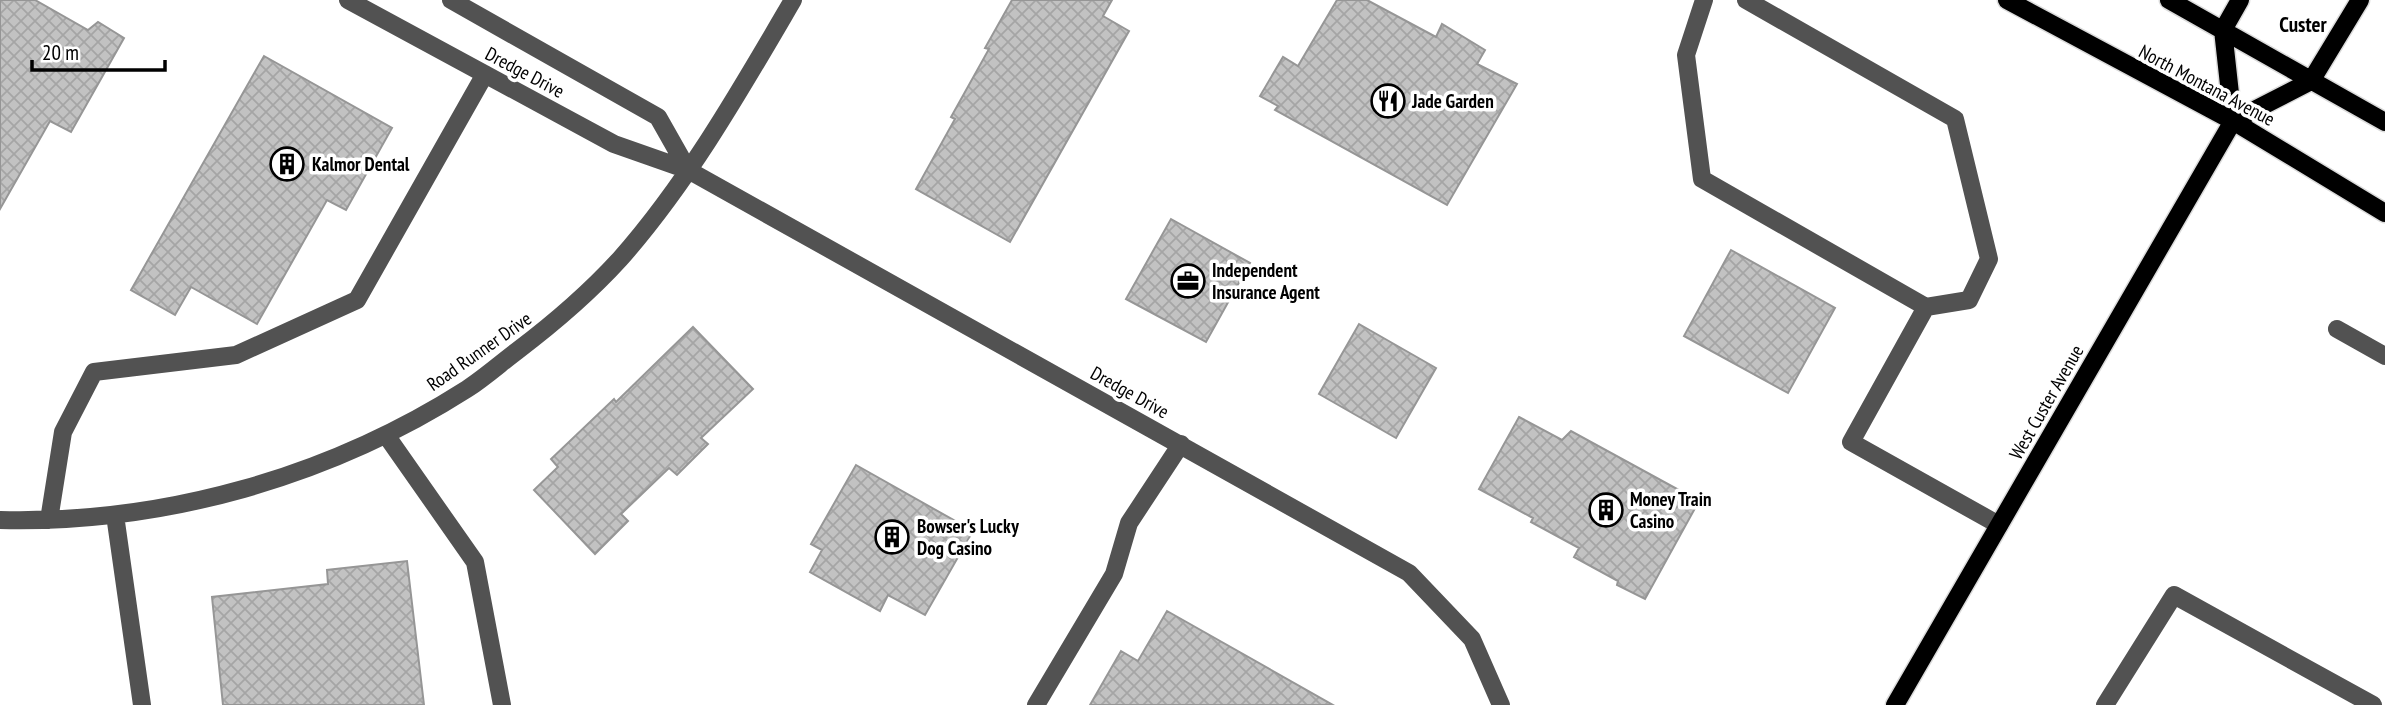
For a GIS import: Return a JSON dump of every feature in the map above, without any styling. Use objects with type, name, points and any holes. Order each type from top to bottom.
[{"type":"main road","name":"North Montana Avenue","points":[[2007,0],[2233,121],[2385,212]]},
{"type":"main road","points":[[2169,0],[2385,122]]},
{"type":"main road","points":[[2240,0],[2223,30],[2233,121],[2311,81],[2360,0]]},
{"type":"main road","name":"West Custer Avenue","points":[[1895,705],[2233,121]]},
{"type":"street","name":"Dredge Drive","points":[[348,0],[614,144],[688,170],[1409,573],[1472,639],[1501,705]]},
{"type":"street","name":"Dredge Drive","points":[[451,0],[658,117],[688,170]]},
{"type":"street","name":"Road Runner Drive","points":[[0,520],[115,516],[206,499],[316,465],[386,435],[468,388],[555,322],[618,261],[688,170],[793,0]]},
{"type":"street","points":[[1704,0],[1686,55],[1702,179],[1926,307],[1969,300],[1989,259],[1955,119],[1746,0]]},
{"type":"street","points":[[49,520],[63,432],[94,372],[236,355],[357,300],[485,74]]},
{"type":"street","points":[[1926,307],[1851,442],[1999,525]]},
{"type":"street","points":[[2337,329],[2385,356]]},
{"type":"street","points":[[386,435],[475,562],[502,705]]},
{"type":"street","points":[[1036,705],[1114,575],[1129,523],[1181,444]]},
{"type":"street","points":[[115,516],[142,705]]},
{"type":"street","points":[[2105,705],[2175,595],[2372,705]]},
{"type":"building","points":[[0,0],[35,0],[88,30],[98,22],[124,38],[71,132],[50,121],[0,209]]},
{"type":"building","points":[[1012,0],[1112,0],[1103,16],[1129,31],[1010,242],[916,189],[955,119],[951,117],[989,49],[985,48]]},
{"type":"building","name":"Jade Garden","points":[[1337,0],[1367,0],[1436,37],[1442,24],[1485,50],[1477,64],[1517,84],[1447,205],[1275,110],[1278,106],[1260,96],[1283,57],[1298,66]]},
{"type":"building","name":"Kalmor Dental","points":[[264,56],[392,128],[346,210],[327,200],[257,324],[191,287],[175,315],[131,290]]},
{"type":"building","name":"Independent Insurance Agent","points":[[1171,219],[1250,263],[1206,342],[1126,299]]},
{"type":"building","points":[[1731,250],[1835,308],[1788,393],[1684,336]]},
{"type":"building","points":[[1359,324],[1436,368],[1396,438],[1319,394]]},
{"type":"building","points":[[693,327],[753,389],[701,438],[708,444],[677,475],[669,468],[621,514],[628,521],[595,554],[534,490],[558,467],[551,459],[614,399],[616,402]]},
{"type":"building","name":"Money Train Casino","points":[[1519,417],[1562,440],[1571,431],[1699,501],[1645,599],[1617,585],[1618,581],[1574,557],[1579,548],[1531,522],[1533,518],[1479,489]]},
{"type":"building","name":"Bowser's Lucky Dog Casino","points":[[856,465],[973,531],[925,615],[888,595],[880,611],[810,572],[822,550],[811,544]]},
{"type":"building","points":[[407,561],[424,705],[223,705],[212,597],[328,584],[327,570]]},
{"type":"building","points":[[1167,611],[1333,705],[1090,705],[1121,651],[1138,661]]},
{"type":"place","name":"Jade Garden","points":[[1388,101]]},
{"type":"place","name":"Kalmor Dental","points":[[287,164]]},
{"type":"place","name":"Independent Insurance Agent","points":[[1188,281]]},
{"type":"place","name":"Money Train Casino","points":[[1606,510]]},
{"type":"place","name":"Bowser's Lucky Dog Casino","points":[[892,537]]},
{"type":"district","name":"Custer","points":[[2303,24]]}]
